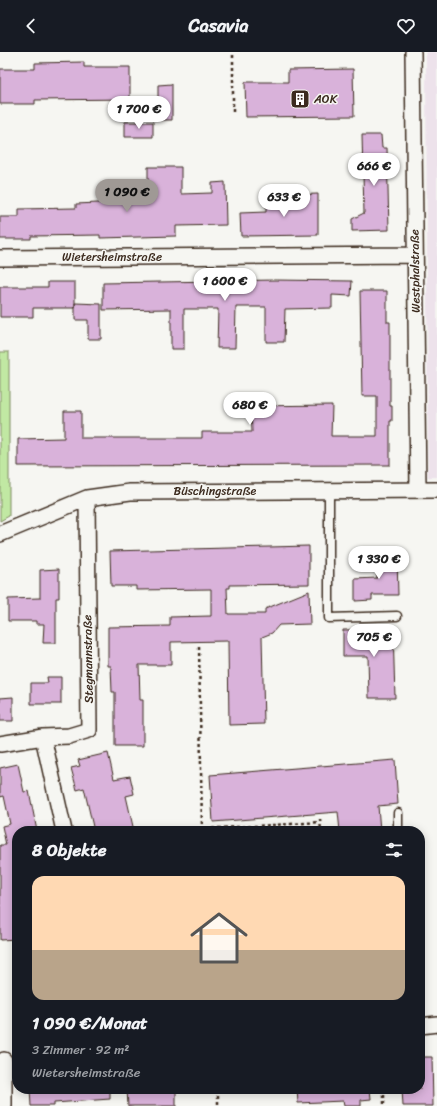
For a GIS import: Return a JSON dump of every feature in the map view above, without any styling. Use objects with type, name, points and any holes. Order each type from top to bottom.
[{"type":"street","name":"Westphalstraße","points":[[413,52],[418,490]]},
{"type":"street","name":"Wietersheimstraße","points":[[0,258],[415,255]]},
{"type":"street","name":"Büschingstraße","points":[[0,534],[87,498],[130,492],[437,490]]},
{"type":"street","name":"Stegmannstraße","points":[[0,744],[43,737],[69,736],[89,730],[87,498]]},
{"type":"street","points":[[43,737],[63,826]]},
{"type":"street","points":[[425,1025],[437,1024]]},
{"type":"street","points":[[4,1106],[7,1059]]},
{"type":"lane","points":[[329,490],[329,618],[396,616]]},
{"type":"lane","points":[[398,813],[398,826]]},
{"type":"path","points":[[233,52],[233,112]]},
{"type":"path","points":[[199,647],[202,826]]},
{"type":"path","points":[[255,826],[291,824],[320,820],[321,826]]},
{"type":"path","points":[[218,1094],[218,1106]]},
{"type":"path","points":[[384,1094],[384,1106]]},
{"type":"shaded area","points":[[426,52],[437,52],[437,477],[428,477]]},
{"type":"green space","points":[[0,352],[9,352],[9,516],[0,521]]},
{"type":"building","points":[[84,62],[84,67],[130,67],[130,99],[35,100],[35,104],[0,104],[0,69],[35,69],[35,63]]},
{"type":"building","name":"AOK","points":[[353,69],[354,116],[246,117],[245,82],[288,82],[288,70]]},
{"type":"building","points":[[172,84],[172,120],[158,120],[158,85]]},
{"type":"building","points":[[125,122],[153,122],[153,137],[125,137]]},
{"type":"building","points":[[362,135],[381,135],[382,148],[387,148],[389,230],[352,231],[352,219],[364,213]]},
{"type":"building","points":[[148,167],[181,167],[181,194],[212,193],[212,183],[225,182],[226,225],[176,226],[176,236],[100,238],[100,235],[31,236],[31,239],[0,239],[0,217],[19,217],[19,209],[76,208],[76,204],[120,202],[120,189],[148,190]]},
{"type":"building","points":[[318,194],[318,235],[241,236],[240,213],[266,212],[266,202],[289,201],[289,195]]},
{"type":"building","points":[[275,280],[352,281],[351,296],[332,295],[332,308],[285,309],[284,342],[266,342],[266,307],[236,307],[235,348],[217,348],[218,309],[184,309],[184,349],[171,349],[171,309],[103,310],[103,283]]},
{"type":"building","points":[[48,282],[75,282],[75,308],[33,308],[33,317],[0,317],[0,287],[48,287]]},
{"type":"building","points":[[360,291],[387,291],[387,322],[390,322],[390,406],[392,406],[392,421],[390,421],[390,465],[18,466],[18,439],[64,438],[64,411],[81,411],[81,438],[202,438],[202,432],[252,432],[251,406],[332,405],[331,436],[377,436],[377,396],[362,396]]},
{"type":"building","points":[[75,303],[101,304],[101,339],[88,339],[88,320],[75,320]]},
{"type":"building","points":[[309,546],[309,584],[230,585],[230,588],[227,588],[228,614],[265,614],[265,609],[309,591],[310,624],[279,625],[272,633],[262,637],[264,724],[229,725],[228,641],[171,642],[171,665],[139,665],[140,700],[143,700],[143,746],[115,746],[115,692],[112,692],[111,666],[108,666],[108,627],[170,626],[170,617],[211,616],[211,589],[136,590],[136,586],[111,586],[110,551]]},
{"type":"building","points":[[376,556],[397,556],[398,595],[372,595],[372,600],[355,601],[355,579],[377,578]]},
{"type":"building","points":[[59,569],[59,598],[56,598],[56,643],[43,643],[44,624],[36,624],[36,621],[8,621],[8,599],[40,598],[40,570]]},
{"type":"building","points":[[393,629],[395,698],[369,698],[368,656],[343,656],[343,630]]},
{"type":"building","points":[[47,677],[61,677],[61,704],[31,704],[31,683],[48,683]]},
{"type":"building","points":[[13,697],[13,721],[0,721],[0,698]]},
{"type":"building","points":[[108,753],[114,779],[130,776],[134,794],[126,796],[133,826],[93,826],[84,788],[77,790],[71,768],[80,766],[78,760]]},
{"type":"building","points":[[395,760],[398,804],[378,806],[380,826],[339,826],[338,812],[213,822],[210,775]]},
{"type":"building","points":[[18,764],[24,792],[29,791],[36,826],[12,826],[12,939],[0,940],[0,845],[6,845],[2,826],[10,824],[4,796],[0,797],[0,768]]},
{"type":"building","points":[[425,1057],[432,1057],[433,1106],[403,1106],[402,1094],[425,1094]]},
{"type":"building","points":[[30,1094],[110,1094],[110,1099],[54,1103],[54,1106],[31,1106]]},
{"type":"building","points":[[127,1094],[176,1094],[176,1106],[128,1106]]},
{"type":"building","points":[[297,1094],[370,1094],[371,1099],[361,1100],[361,1106],[344,1106],[343,1101],[298,1103]]},
{"type":"place","name":"AOK","points":[[300,99]]}]
